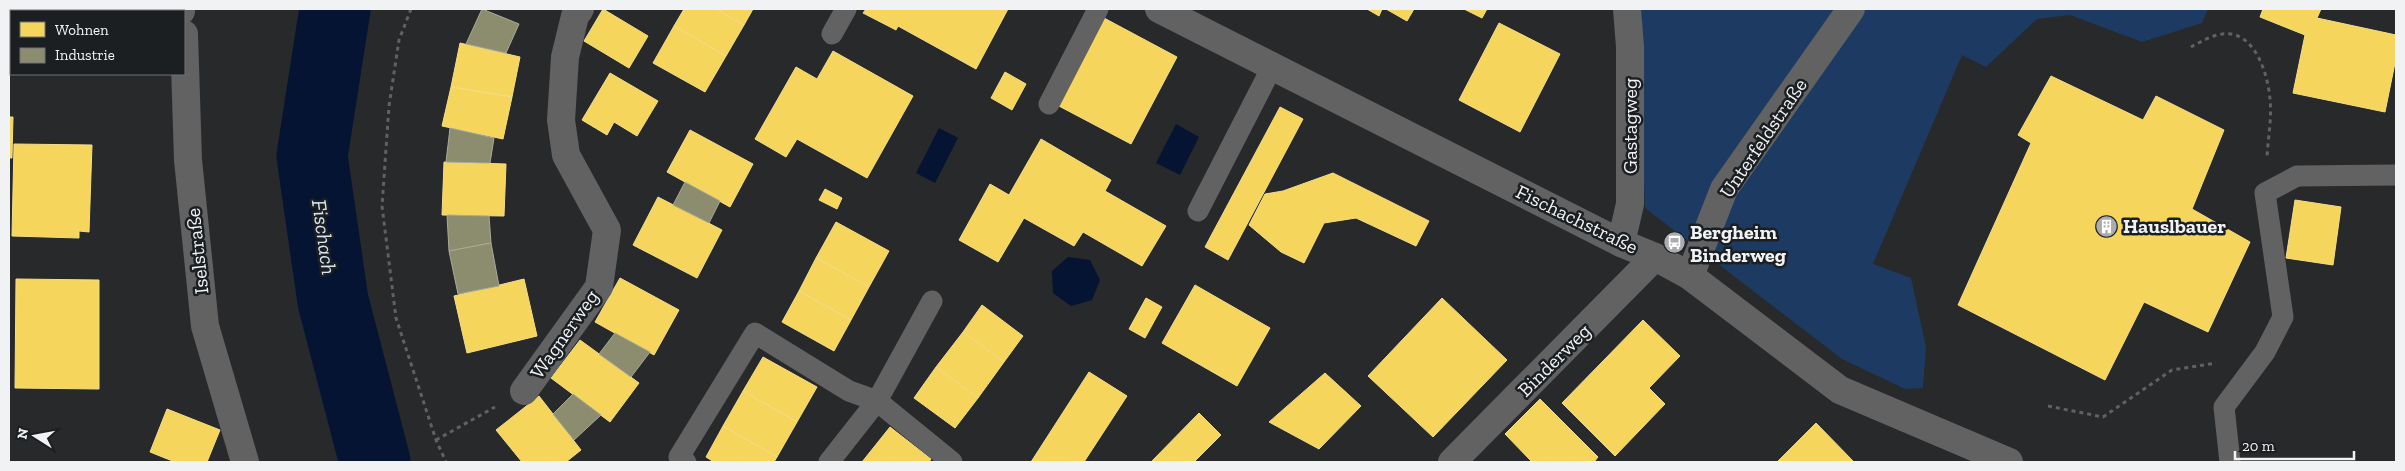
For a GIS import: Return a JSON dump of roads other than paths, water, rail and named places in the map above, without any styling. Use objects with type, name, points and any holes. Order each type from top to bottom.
[{"type":"street","name":"Wagnerweg","points":[[524,391],[600,287],[606,230],[566,155],[561,120],[566,57],[576,16],[580,9]]},
{"type":"street","name":"Fischachstraße","points":[[1159,9],[1621,242],[1656,257],[1690,276],[1840,390],[2005,462]]},
{"type":"street","name":"Gastagweg","points":[[1621,242],[1630,204],[1630,47],[1627,9]]},
{"type":"street","name":"Unterfeldstraße","points":[[1690,276],[1724,189],[1850,9]]},
{"type":"street","name":"Iselstraße","points":[[185,66],[188,160],[204,326],[244,462]]},
{"type":"street","name":"Binderweg","points":[[1452,462],[1656,257]]},
{"type":"lane","points":[[832,34],[846,9]]},
{"type":"lane","points":[[1049,104],[1098,9]]},
{"type":"lane","points":[[1198,211],[1272,67]]},
{"type":"lane","points":[[2230,462],[2224,408],[2265,352],[2283,317],[2265,193],[2297,176],[2396,175]]},
{"type":"lane","points":[[829,462],[877,401],[932,301]]},
{"type":"lane","points":[[686,462],[679,457],[755,333],[849,391],[877,401],[952,462]]},
{"type":"waterway","name":"Fischach","points":[[335,9],[312,156],[333,301],[375,462]]},
{"type":"place","name":"Hauslbauer","points":[[2107,226]]},
{"type":"place","name":"Bergheim Binderweg","points":[[1674,243]]}]
